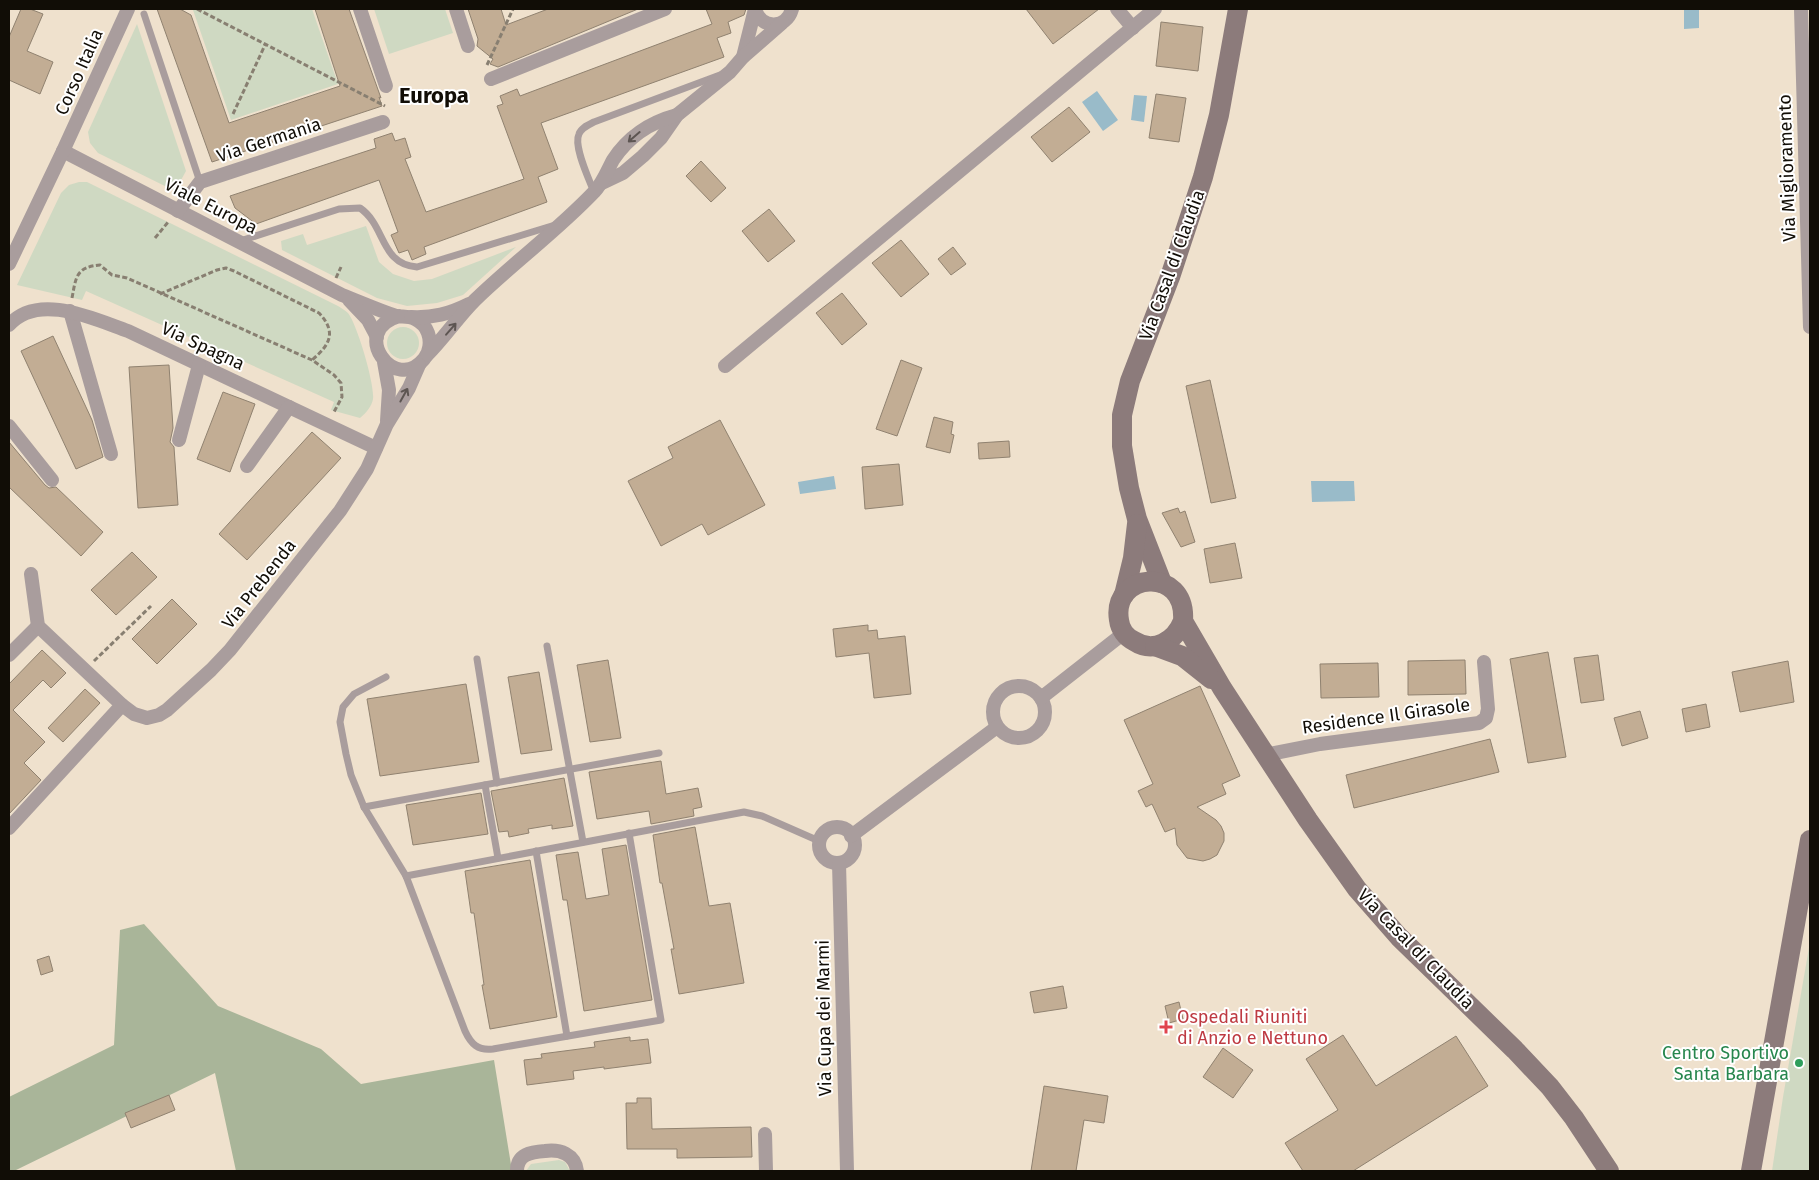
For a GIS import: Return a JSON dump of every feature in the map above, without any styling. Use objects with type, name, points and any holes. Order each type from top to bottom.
[{"type":"street","name":"Corso Italia","points":[[9,264],[64,151],[128,9]]},
{"type":"street","points":[[360,9],[386,86]]},
{"type":"street","points":[[456,9],[468,46]]},
{"type":"street","points":[[490,79],[665,9]]},
{"type":"street","name":"Viale Europa","points":[[743,57],[755,9]]},
{"type":"street","points":[[755,9],[760,19],[770,24],[790,13]]},
{"type":"street","points":[[1117,9],[1133,28]]},
{"type":"street","points":[[725,366],[1155,9]]},
{"type":"street","name":"Via Casal di Claudia","points":[[1238,9],[1219,115],[1203,177],[1173,268],[1130,381],[1124,404],[1121,427],[1123,458],[1137,519],[1162,583],[1170,587],[1182,602],[1183,621],[1222,688],[1311,824],[1357,889],[1399,937],[1515,1050],[1550,1087],[1574,1118],[1609,1171]]},
{"type":"street","name":"Via Miglioramento","points":[[1801,9],[1810,327]]},
{"type":"street","name":"Viale Europa","points":[[598,187],[622,173],[643,156],[661,138],[677,115],[730,72],[743,57],[790,13]]},
{"type":"street","name":"Viale Europa","points":[[423,360],[474,301],[564,222],[598,187],[614,159],[632,138],[658,121],[677,115]]},
{"type":"street","name":"Via Germania","points":[[178,210],[200,182],[383,122]]},
{"type":"street","name":"Viale Europa","points":[[64,151],[342,294],[416,319],[427,331],[430,339],[423,360]]},
{"type":"street","name":"Viale Europa","points":[[342,294],[363,314],[377,337],[376,346],[384,362]]},
{"type":"street","name":"Viale Europa","points":[[403,316],[429,317],[443,315],[474,301]]},
{"type":"street","name":"Via Spagna","points":[[9,325],[22,315],[32,312],[45,310],[70,311],[128,331],[376,448]]},
{"type":"street","points":[[70,311],[111,454]]},
{"type":"street","points":[[377,337],[385,323],[403,316]]},
{"type":"street","points":[[384,362],[401,370],[410,369],[423,360]]},
{"type":"street","name":"Via Prebenda","points":[[38,626],[134,714],[147,718],[159,715],[167,710],[222,659],[340,511],[361,479],[387,424],[409,388],[423,360]]},
{"type":"street","name":"Via Prebenda","points":[[384,362],[389,390],[387,424]]},
{"type":"street","points":[[179,440],[199,365]]},
{"type":"street","points":[[247,466],[289,407]]},
{"type":"street","points":[[9,426],[52,480]]},
{"type":"street","name":"Via Casal di Claudia","points":[[1137,519],[1134,558],[1124,595],[1119,604],[1118,614],[1124,633],[1138,644],[1168,650],[1188,660],[1222,688]]},
{"type":"street","points":[[9,655],[38,626],[31,574]]},
{"type":"street","points":[[1124,595],[1131,587],[1141,582],[1162,583]]},
{"type":"street","points":[[1155,646],[1165,644],[1173,638],[1183,621]]},
{"type":"street","points":[[1041,698],[1124,633]]},
{"type":"street","name":"Residence Il Girasole","points":[[1266,755],[1320,744],[1478,723],[1486,718],[1488,709],[1484,662]]},
{"type":"street","points":[[1020,686],[1028,688],[1041,698],[1044,705],[1044,721],[1034,734],[1027,737],[1010,737],[998,727],[993,711],[994,703],[1005,690],[1020,686]]},
{"type":"street","points":[[9,828],[122,705]]},
{"type":"street","points":[[851,836],[998,727]]},
{"type":"street","points":[[831,829],[842,829],[851,836],[854,847],[853,853],[845,861],[834,863],[820,852],[819,841],[831,829]]},
{"type":"street","points":[[1751,1171],[1810,840]]},
{"type":"street","name":"Via Cupa dei Marmi","points":[[839,863],[847,1171]]},
{"type":"street","points":[[765,1134],[766,1171]]},
{"type":"street","points":[[517,1171],[519,1162],[526,1153],[552,1150],[560,1150],[567,1154],[576,1164],[577,1171]]},
{"type":"lane","points":[[144,14],[200,182]]},
{"type":"lane","points":[[598,187],[577,145],[579,132],[583,128],[594,122],[730,72]]},
{"type":"lane","points":[[239,241],[339,209],[360,208],[373,220],[382,240],[393,256],[408,266],[417,267],[564,222]]},
{"type":"lane","points":[[547,646],[582,842]]},
{"type":"lane","points":[[477,659],[497,783]]},
{"type":"lane","points":[[386,677],[350,697],[341,712],[340,722],[347,759],[364,807],[406,876],[464,1030],[476,1047],[488,1050],[661,1020],[629,833]]},
{"type":"lane","points":[[364,807],[660,753]]},
{"type":"lane","points":[[485,785],[498,858]]},
{"type":"lane","points":[[406,876],[744,812],[762,816],[819,841]]},
{"type":"lane","points":[[536,851],[567,1036]]},
{"type":"path","points":[[196,9],[386,107]]},
{"type":"path","points":[[490,79],[486,63],[513,9]]},
{"type":"path","points":[[233,114],[266,44]]},
{"type":"path","points":[[383,122],[386,107],[386,86]]},
{"type":"path","points":[[155,238],[178,210]]},
{"type":"path","points":[[70,311],[78,274],[88,266],[100,265],[112,275],[127,278],[312,360],[334,375],[342,383],[342,397],[338,408],[325,424]]},
{"type":"path","points":[[160,294],[217,270],[226,268],[234,271],[319,313],[325,319],[330,332],[329,342],[312,360]]},
{"type":"path","points":[[85,670],[151,606]]},
{"type":"green space","points":[[312,9],[338,84],[231,120],[193,10]]},
{"type":"green space","points":[[374,9],[445,9],[453,33],[389,54]]},
{"type":"green space","points":[[137,24],[186,171],[175,191],[98,153],[90,143],[88,132]]},
{"type":"green space","points":[[87,182],[346,311],[356,329],[371,381],[373,399],[366,412],[360,418],[331,410],[334,402],[86,291],[82,300],[17,285],[61,193],[69,185]]},
{"type":"green space","points":[[366,226],[379,262],[393,274],[414,281],[432,279],[516,247],[463,295],[437,303],[407,306],[377,298],[282,250],[281,241],[303,234],[307,245]]},
{"type":"green space","points":[[403,327],[414,332],[419,343],[414,354],[403,359],[392,354],[387,343],[392,332]]},
{"type":"green space","points":[[144,924],[218,1006],[321,1049],[361,1084],[494,1060],[512,1171],[236,1171],[215,1073],[14,1171],[9,1171],[9,1097],[114,1045],[120,930]]},
{"type":"green space","name":"Centro Sportivo Santa Barbara","points":[[1810,942],[1810,1171],[1772,1171],[1783,1097]]},
{"type":"green space","points":[[559,1160],[565,1162],[570,1171],[526,1171],[531,1164]]},
{"type":"water","points":[[1684,9],[1699,9],[1699,28],[1684,29]]},
{"type":"water","points":[[1097,91],[1118,120],[1103,131],[1082,102]]},
{"type":"water","points":[[1134,95],[1147,96],[1144,122],[1131,120]]},
{"type":"water","points":[[834,476],[836,489],[800,494],[798,482]]},
{"type":"water","points":[[1311,481],[1354,481],[1355,501],[1312,502]]},
{"type":"building","points":[[21,9],[30,9],[43,14],[27,51],[53,62],[40,94],[9,80],[9,37]]},
{"type":"building","points":[[157,9],[180,9],[191,15],[229,123],[340,86],[315,9],[349,9],[381,98],[379,97],[382,106],[212,162]]},
{"type":"building","points":[[468,9],[501,9],[506,25],[548,9],[638,9],[498,67],[490,64],[493,59],[477,46],[478,39]]},
{"type":"building","points":[[706,9],[746,9],[744,15],[728,22],[731,33],[717,38],[724,57],[541,123],[558,169],[538,177],[547,202],[424,247],[426,254],[412,260],[408,250],[399,253],[391,235],[398,232],[379,180],[256,224],[235,208],[230,196],[376,148],[374,139],[392,133],[395,141],[405,138],[411,157],[405,159],[426,212],[524,179],[497,106],[503,104],[500,96],[517,89],[520,96],[712,24]]},
{"type":"building","points":[[1026,9],[1099,9],[1053,44]]},
{"type":"building","points":[[1161,22],[1203,27],[1198,71],[1156,66]]},
{"type":"building","points":[[1156,94],[1186,98],[1179,142],[1149,138]]},
{"type":"building","points":[[1069,107],[1090,132],[1052,162],[1031,137]]},
{"type":"building","points":[[701,161],[726,188],[711,202],[686,176]]},
{"type":"building","points":[[769,209],[795,241],[768,262],[742,231]]},
{"type":"building","points":[[901,240],[929,274],[901,297],[872,263]]},
{"type":"building","points":[[953,247],[966,264],[951,275],[938,259]]},
{"type":"building","points":[[842,293],[867,324],[842,345],[816,313]]},
{"type":"building","points":[[53,336],[92,420],[103,457],[76,469],[21,351]]},
{"type":"building","points":[[901,360],[922,368],[897,436],[876,429]]},
{"type":"building","points":[[169,365],[173,428],[170,442],[174,447],[178,505],[138,508],[129,367]]},
{"type":"building","points":[[1210,380],[1236,498],[1211,503],[1186,386]]},
{"type":"building","points":[[223,392],[255,404],[230,472],[197,459]]},
{"type":"building","points":[[934,417],[953,422],[951,434],[954,435],[950,453],[926,447]]},
{"type":"building","points":[[720,420],[765,505],[708,535],[702,524],[661,546],[628,481],[673,458],[668,447]]},
{"type":"building","points":[[312,432],[341,458],[247,560],[219,534]]},
{"type":"building","points":[[1009,441],[1010,457],[979,459],[978,443]]},
{"type":"building","points":[[9,442],[45,485],[49,488],[56,487],[103,532],[81,556],[9,487]]},
{"type":"building","points":[[899,464],[903,505],[865,509],[862,467]]},
{"type":"building","points":[[1178,508],[1180,513],[1185,511],[1195,542],[1181,547],[1162,513]]},
{"type":"building","points":[[1235,543],[1242,578],[1210,583],[1204,549]]},
{"type":"building","points":[[132,552],[157,577],[116,615],[91,590]]},
{"type":"building","points":[[172,599],[197,624],[157,664],[132,639]]},
{"type":"building","points":[[868,625],[868,631],[877,630],[878,639],[905,636],[911,694],[874,698],[869,653],[836,657],[833,629]]},
{"type":"building","points":[[42,650],[66,673],[51,688],[43,680],[13,710],[45,742],[24,763],[41,780],[9,814],[9,684]]},
{"type":"building","points":[[1548,652],[1566,757],[1528,763],[1510,659]]},
{"type":"building","points":[[1598,655],[1604,700],[1581,703],[1574,658]]},
{"type":"building","points":[[608,660],[621,738],[590,742],[577,665]]},
{"type":"building","points":[[1465,660],[1466,694],[1408,695],[1408,661]]},
{"type":"building","points":[[1788,661],[1794,702],[1740,712],[1732,672]]},
{"type":"building","points":[[1378,663],[1379,697],[1321,698],[1320,664]]},
{"type":"building","points":[[539,672],[552,750],[521,754],[508,677]]},
{"type":"building","points":[[466,684],[479,762],[380,776],[367,699]]},
{"type":"building","points":[[1200,686],[1240,776],[1222,784],[1226,794],[1197,807],[1216,820],[1224,833],[1224,841],[1217,855],[1203,861],[1187,858],[1177,845],[1175,828],[1165,832],[1152,804],[1146,807],[1138,791],[1153,784],[1124,720]]},
{"type":"building","points":[[85,689],[100,703],[63,742],[48,728]]},
{"type":"building","points":[[1706,704],[1710,727],[1686,732],[1682,709]]},
{"type":"building","points":[[1640,711],[1648,738],[1622,746],[1614,718]]},
{"type":"building","points":[[1490,739],[1499,772],[1354,808],[1346,775]]},
{"type":"building","points":[[661,761],[666,794],[698,788],[702,807],[693,809],[694,816],[651,824],[649,811],[597,819],[589,772]]},
{"type":"building","points":[[564,778],[573,826],[552,829],[552,825],[528,829],[529,833],[509,837],[508,831],[499,832],[491,791]]},
{"type":"building","points":[[481,793],[488,834],[413,845],[406,805]]},
{"type":"building","points":[[695,827],[709,906],[730,903],[744,983],[679,994],[671,949],[674,949],[662,883],[660,883],[653,835]]},
{"type":"building","points":[[626,845],[652,1000],[584,1011],[567,900],[563,900],[556,855],[578,852],[586,899],[609,895],[602,849]]},
{"type":"building","points":[[530,860],[557,1017],[490,1029],[482,985],[484,985],[474,913],[471,913],[465,871]]},
{"type":"building","points":[[49,956],[53,971],[41,975],[37,960]]},
{"type":"building","points":[[1063,986],[1067,1008],[1034,1013],[1030,992]]},
{"type":"building","points":[[1179,1002],[1183,1019],[1169,1023],[1165,1006]]},
{"type":"building","points":[[1343,1035],[1376,1086],[1456,1036],[1488,1086],[1353,1171],[1303,1171],[1285,1143],[1338,1110],[1306,1059]]},
{"type":"building","points":[[630,1037],[630,1041],[648,1039],[651,1063],[573,1071],[574,1079],[527,1085],[524,1060],[542,1058],[541,1054],[595,1047],[594,1042]]},
{"type":"building","points":[[1223,1048],[1253,1070],[1233,1098],[1203,1077]]},
{"type":"building","points":[[1044,1086],[1108,1096],[1104,1123],[1084,1120],[1076,1171],[1031,1171]]},
{"type":"building","points":[[169,1095],[175,1110],[131,1128],[125,1113]]},
{"type":"building","points":[[637,1098],[651,1098],[652,1129],[751,1127],[752,1157],[677,1158],[677,1149],[627,1149],[626,1103],[637,1103]]},
{"type":"place","name":"Ospedali Riuniti di Anzio e Nettuno","points":[[1166,1027]]},
{"type":"place","name":"Centro Sportivo Santa Barbara","points":[[1799,1063]]},
{"type":"district","name":"Europa","points":[[434,95]]}]
